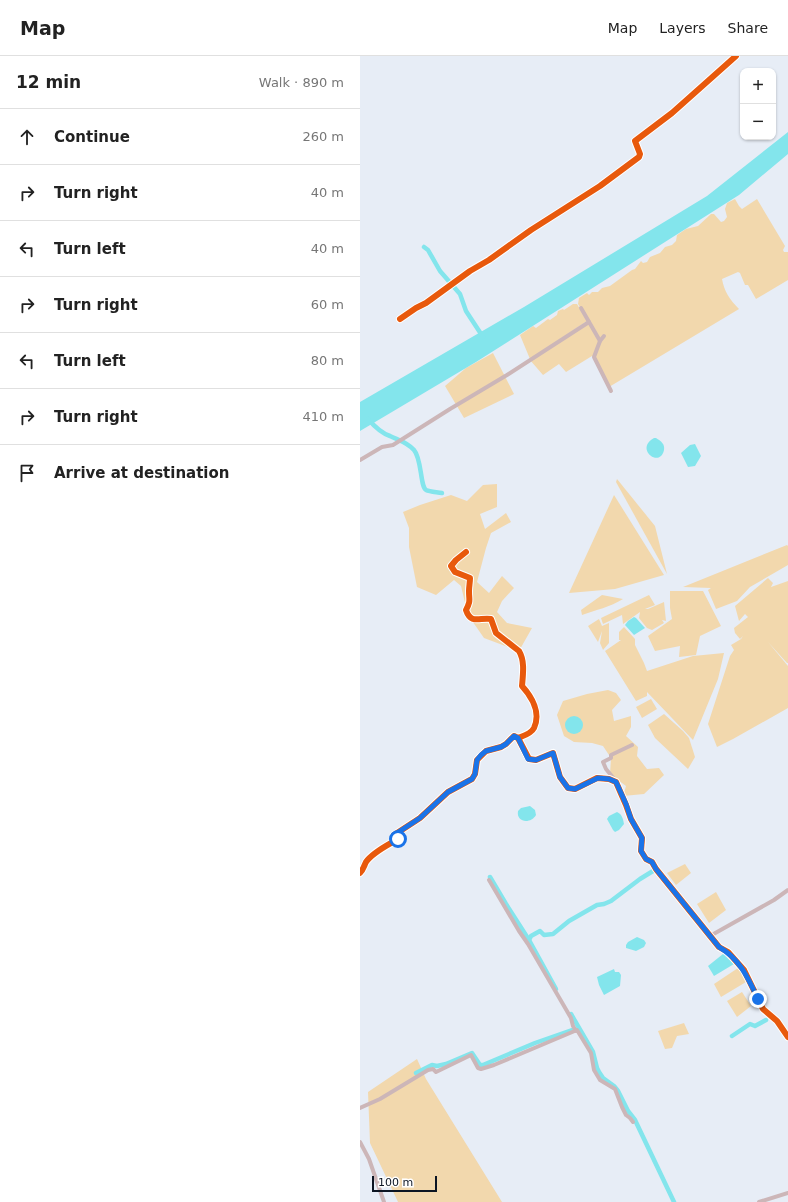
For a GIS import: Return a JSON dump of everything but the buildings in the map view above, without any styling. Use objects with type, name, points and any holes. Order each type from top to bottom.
[{"type":"street","points":[[400,319],[426,303],[470,271],[490,260],[531,230],[600,186],[639,157],[640,154],[635,141],[672,113],[736,56]]},
{"type":"street","points":[[581,308],[600,341]]},
{"type":"street","points":[[360,460],[382,447],[393,445],[507,375],[588,322]]},
{"type":"street","points":[[604,336],[600,341],[594,357],[611,391]]},
{"type":"street","points":[[360,873],[366,862],[372,856],[398,839],[394,835],[420,818],[448,792],[472,779],[475,774],[477,760],[481,755],[486,751],[501,747],[514,736],[518,738],[534,729],[536,710],[534,702],[522,686],[523,659],[519,651],[496,633],[491,619],[486,618],[478,620],[468,616],[466,610],[470,598],[470,578],[454,572],[451,566],[466,552]]},
{"type":"street","points":[[518,738],[528,759],[536,760],[553,753],[560,777],[568,788],[575,789],[598,778],[609,779],[616,782]]},
{"type":"street","points":[[632,745],[611,755],[611,758],[603,762],[606,769],[616,782],[631,819],[642,838],[641,851],[646,859],[652,862],[719,947],[728,952],[744,970],[763,1009],[777,1022],[788,1037]]},
{"type":"street","points":[[489,880],[571,1018],[573,1026],[591,1053],[594,1070],[600,1080],[615,1089],[626,1115],[633,1122]]},
{"type":"street","points":[[710,936],[774,900],[788,890]]},
{"type":"street","points":[[360,1108],[380,1099],[428,1070],[433,1069],[436,1072],[471,1055],[478,1068],[481,1069],[494,1066],[576,1031]]},
{"type":"street","points":[[360,1142],[369,1159],[384,1202]]},
{"type":"street","points":[[759,1202],[788,1192]]},
{"type":"shaded area","points":[[735,199],[742,209],[757,199],[785,246],[783,250],[784,252],[788,252],[788,280],[756,299],[748,285],[745,285],[740,273],[738,272],[722,279],[728,295],[739,309],[609,387],[595,357],[601,340],[578,304],[579,298],[587,293],[589,295],[592,292],[598,292],[602,288],[610,286],[635,269],[641,261],[643,263],[647,262],[650,257],[660,253],[665,247],[672,245],[676,241],[677,235],[686,229],[698,226],[711,214],[714,214],[721,222],[724,221],[727,217],[725,209],[727,203]]},
{"type":"shaded area","points":[[573,304],[577,304],[587,321],[530,359],[520,335],[533,326],[536,328],[548,319],[550,320],[557,315],[558,311],[564,310]]},
{"type":"shaded area","points":[[588,322],[600,341],[593,356],[566,372],[559,364],[543,375],[530,360]]},
{"type":"shaded area","points":[[493,353],[514,394],[464,418],[445,386],[466,368]]},
{"type":"shaded area","points":[[617,479],[655,526],[667,574],[616,482]]},
{"type":"shaded area","points":[[497,484],[497,507],[480,514],[485,529],[506,513],[511,522],[491,533],[477,582],[489,593],[502,576],[514,588],[502,601],[497,612],[507,623],[532,628],[519,651],[484,638],[468,615],[461,586],[454,580],[436,595],[417,587],[409,547],[409,528],[403,512],[451,495],[467,501],[483,485]]},
{"type":"shaded area","points":[[614,495],[664,575],[615,589],[569,593]]},
{"type":"shaded area","points":[[787,545],[788,565],[750,587],[737,601],[716,609],[708,590],[711,588],[683,587]]},
{"type":"shaded area","points":[[768,578],[773,583],[771,587],[788,581],[788,663],[768,642],[788,666],[788,708],[717,747],[708,724],[730,656],[734,650],[731,645],[741,639],[743,636],[740,639],[735,633],[734,628],[748,617],[745,614],[739,621],[735,606]]},
{"type":"shaded area","points":[[670,591],[703,591],[721,626],[700,636],[696,655],[679,657],[680,646],[655,651],[648,636],[672,619],[670,608]]},
{"type":"shaded area","points":[[602,595],[623,599],[582,615],[581,610]]},
{"type":"shaded area","points":[[649,595],[655,605],[645,609],[664,602],[666,621],[662,620],[664,623],[652,630],[647,628],[639,618],[640,612],[623,624],[622,615],[603,624],[601,618]]},
{"type":"shaded area","points":[[599,619],[602,626],[609,623],[609,643],[603,650],[600,643],[602,631],[598,642],[588,626]]},
{"type":"shaded area","points":[[624,627],[635,639],[635,645],[647,671],[693,656],[724,653],[718,679],[693,740],[647,692],[647,696],[636,701],[605,651],[621,640],[619,640],[619,632]]},
{"type":"shaded area","points":[[608,690],[616,693],[621,700],[612,710],[614,721],[631,716],[631,727],[626,736],[638,747],[637,756],[647,769],[659,768],[664,775],[644,794],[623,796],[626,786],[610,774],[611,758],[603,746],[592,743],[574,742],[564,736],[557,715],[563,701]]},
{"type":"shaded area","points":[[651,699],[657,709],[642,718],[636,707]]},
{"type":"shaded area","points":[[664,714],[689,738],[695,757],[688,769],[655,738],[648,725]]},
{"type":"shaded area","points":[[685,864],[691,873],[676,885],[667,873]]},
{"type":"shaded area","points":[[716,892],[726,910],[709,923],[697,904]]},
{"type":"shaded area","points":[[738,968],[746,982],[721,997],[714,984]]},
{"type":"shaded area","points":[[742,992],[751,1006],[737,1017],[727,1001]]},
{"type":"shaded area","points":[[684,1023],[689,1034],[677,1036],[672,1048],[665,1049],[658,1031]]},
{"type":"shaded area","points":[[417,1059],[426,1079],[502,1202],[398,1202],[370,1143],[368,1092]]},
{"type":"water","points":[[788,132],[788,154],[739,195],[476,362],[360,431],[360,402],[524,307],[707,196]]},
{"type":"water","points":[[654,438],[660,440],[664,446],[662,455],[658,458],[647,452],[649,442]]},
{"type":"water","points":[[695,444],[701,456],[695,466],[688,467],[681,453],[690,445]]},
{"type":"water","points":[[634,617],[645,628],[634,635],[625,625]]},
{"type":"water","points":[[574,716],[580,719],[583,725],[580,731],[574,734],[568,731],[565,725],[568,719]]},
{"type":"water","points":[[530,806],[535,810],[536,815],[528,821],[521,820],[518,815],[518,811],[521,808]]},
{"type":"water","points":[[617,812],[621,815],[624,824],[615,832],[607,819],[609,816]]},
{"type":"water","points":[[637,937],[644,940],[646,943],[644,947],[636,951],[626,948],[628,942]]},
{"type":"water","points":[[723,954],[734,964],[714,976],[708,966]]},
{"type":"water","points":[[614,969],[615,972],[619,972],[621,975],[620,986],[604,995],[597,977]]},
{"type":"waterway","points":[[424,247],[428,250],[440,271],[460,294],[466,311],[483,337]]},
{"type":"waterway","points":[[368,419],[375,427],[387,435],[411,447],[417,454],[424,488],[428,491],[442,493]]},
{"type":"waterway","points":[[556,989],[529,940],[531,936],[540,931],[544,935],[553,934],[569,921],[597,905],[611,901],[653,871]]},
{"type":"waterway","points":[[490,877],[529,940]]},
{"type":"waterway","points":[[571,1014],[593,1052],[599,1072],[603,1078],[618,1091],[628,1111],[635,1120],[674,1202]]},
{"type":"waterway","points":[[732,1036],[750,1024],[755,1026],[766,1020]]},
{"type":"waterway","points":[[416,1073],[432,1065],[437,1066],[446,1064],[472,1053],[480,1065],[483,1065],[535,1043],[575,1029]]},
{"type":"cycle path","points":[[400,319],[426,303],[531,230],[600,186],[639,157],[640,154],[635,141],[672,113],[736,56]]},
{"type":"cycle path","points":[[360,873],[369,858],[398,839],[394,835],[420,818],[448,792],[472,779],[475,774],[477,760],[486,751],[501,747],[514,736],[518,738],[524,736],[533,730],[536,722],[536,711],[532,700],[522,686],[523,663],[519,651],[496,633],[491,619],[473,619],[468,615],[466,610],[469,604],[470,578],[455,572],[451,566],[466,552]]},
{"type":"cycle path","points":[[518,738],[529,759],[536,760],[553,753],[560,777],[568,788],[575,789],[597,778],[609,779],[616,782],[631,819],[642,838],[641,851],[646,859],[652,862],[719,947],[728,952],[744,970],[763,1009],[777,1021],[788,1037]]},
{"type":"route","points":[[398,839],[394,835],[400,830],[420,818],[448,792],[472,779],[475,774],[477,760],[486,751],[501,747],[514,736],[518,738],[528,759],[536,760],[553,753],[560,777],[568,788],[575,789],[598,778],[603,780],[609,779],[616,782],[631,819],[642,838],[641,851],[646,859],[652,862],[719,947],[728,952],[744,970],[758,999]]}]
